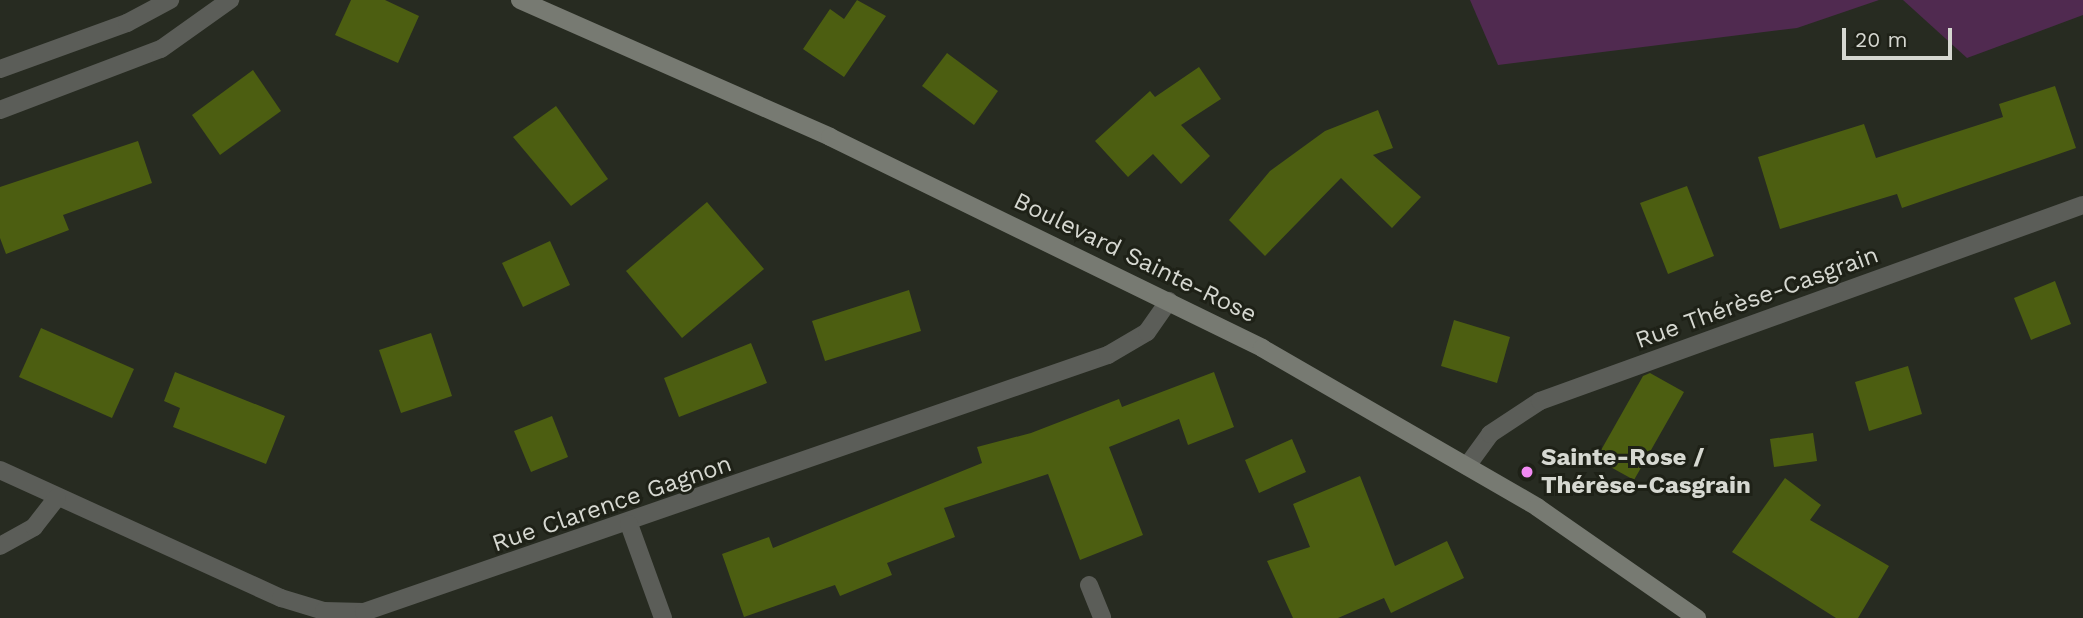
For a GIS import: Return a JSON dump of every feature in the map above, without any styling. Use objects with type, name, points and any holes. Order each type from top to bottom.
[{"type":"street","points":[[0,69],[127,23],[170,0]]},
{"type":"street","points":[[0,110],[161,49],[230,0]]},
{"type":"street","name":"Boulevard Sainte-Rose","points":[[520,0],[820,132],[1169,302],[1351,396],[1537,507],[1697,618]]},
{"type":"street","name":"Rue Thérèse-Casgrain","points":[[1467,466],[1490,434],[1540,401],[2083,205]]},
{"type":"street","name":"Rue Clarence Gagnon","points":[[0,470],[281,598],[344,613],[404,603],[1120,350],[1147,332],[1169,302]]},
{"type":"street","points":[[0,546],[34,527],[57,498]]},
{"type":"street","points":[[629,524],[663,618]]},
{"type":"street","points":[[1089,586],[1101,618]]},
{"type":"shaded area","points":[[1470,0],[1879,0],[1797,28],[1498,65]]},
{"type":"shaded area","points":[[1903,0],[2083,0],[2083,15],[1967,58]]},
{"type":"building","points":[[351,0],[385,0],[419,16],[398,63],[335,35]]},
{"type":"building","points":[[857,0],[886,16],[844,77],[803,49],[830,9],[844,19]]},
{"type":"building","points":[[947,53],[998,91],[974,125],[922,86]]},
{"type":"building","points":[[1199,67],[1221,99],[1181,125],[1210,156],[1181,184],[1153,154],[1128,177],[1095,141],[1150,91],[1155,97]]},
{"type":"building","points":[[253,70],[281,111],[220,155],[192,115]]},
{"type":"building","points":[[2055,86],[2076,148],[1902,208],[1897,194],[1780,229],[1758,157],[1864,124],[1876,158],[2003,117],[1999,104]]},
{"type":"building","points":[[556,106],[608,179],[571,206],[513,137]]},
{"type":"building","points":[[1378,110],[1393,148],[1373,155],[1421,197],[1392,228],[1341,178],[1265,256],[1229,220],[1270,171],[1325,131]]},
{"type":"building","points":[[138,141],[152,183],[63,215],[69,230],[6,254],[0,238],[0,187]]},
{"type":"building","points":[[1687,186],[1714,256],[1668,274],[1640,203]]},
{"type":"building","points":[[707,202],[764,269],[682,338],[626,271]]},
{"type":"building","points":[[550,241],[570,285],[523,307],[502,263]]},
{"type":"building","points":[[2055,281],[2071,324],[2031,340],[2014,298]]},
{"type":"building","points":[[909,290],[921,331],[825,361],[812,321]]},
{"type":"building","points":[[1454,320],[1510,337],[1497,383],[1441,366]]},
{"type":"building","points":[[41,328],[134,369],[112,418],[19,377]]},
{"type":"building","points":[[431,333],[452,396],[401,413],[379,350]]},
{"type":"building","points":[[751,343],[767,383],[679,417],[664,378]]},
{"type":"building","points":[[1908,366],[1922,414],[1869,431],[1855,382]]},
{"type":"building","points":[[175,372],[285,416],[266,464],[173,427],[180,408],[164,401]]},
{"type":"building","points":[[1214,372],[1234,427],[1188,445],[1179,419],[1109,447],[1143,535],[1080,560],[1048,474],[944,508],[955,537],[887,563],[892,575],[840,596],[835,585],[744,617],[722,554],[769,537],[773,548],[982,463],[977,447],[1031,433],[1119,399],[1122,407]]},
{"type":"building","points":[[1650,373],[1684,392],[1634,480],[1596,459],[1643,376]]},
{"type":"building","points":[[552,416],[568,457],[531,472],[514,431]]},
{"type":"building","points":[[1813,433],[1817,461],[1774,467],[1770,439]]},
{"type":"building","points":[[1292,439],[1306,472],[1259,493],[1245,460]]},
{"type":"building","points":[[1360,476],[1395,566],[1447,541],[1464,578],[1391,613],[1384,598],[1338,618],[1293,618],[1267,561],[1310,547],[1293,504]]},
{"type":"building","points":[[1785,478],[1821,505],[1810,520],[1889,566],[1858,618],[1836,618],[1732,552]]},
{"type":"place","name":"Sainte-Rose / Thérèse-Casgrain","points":[[1527,472]]}]
